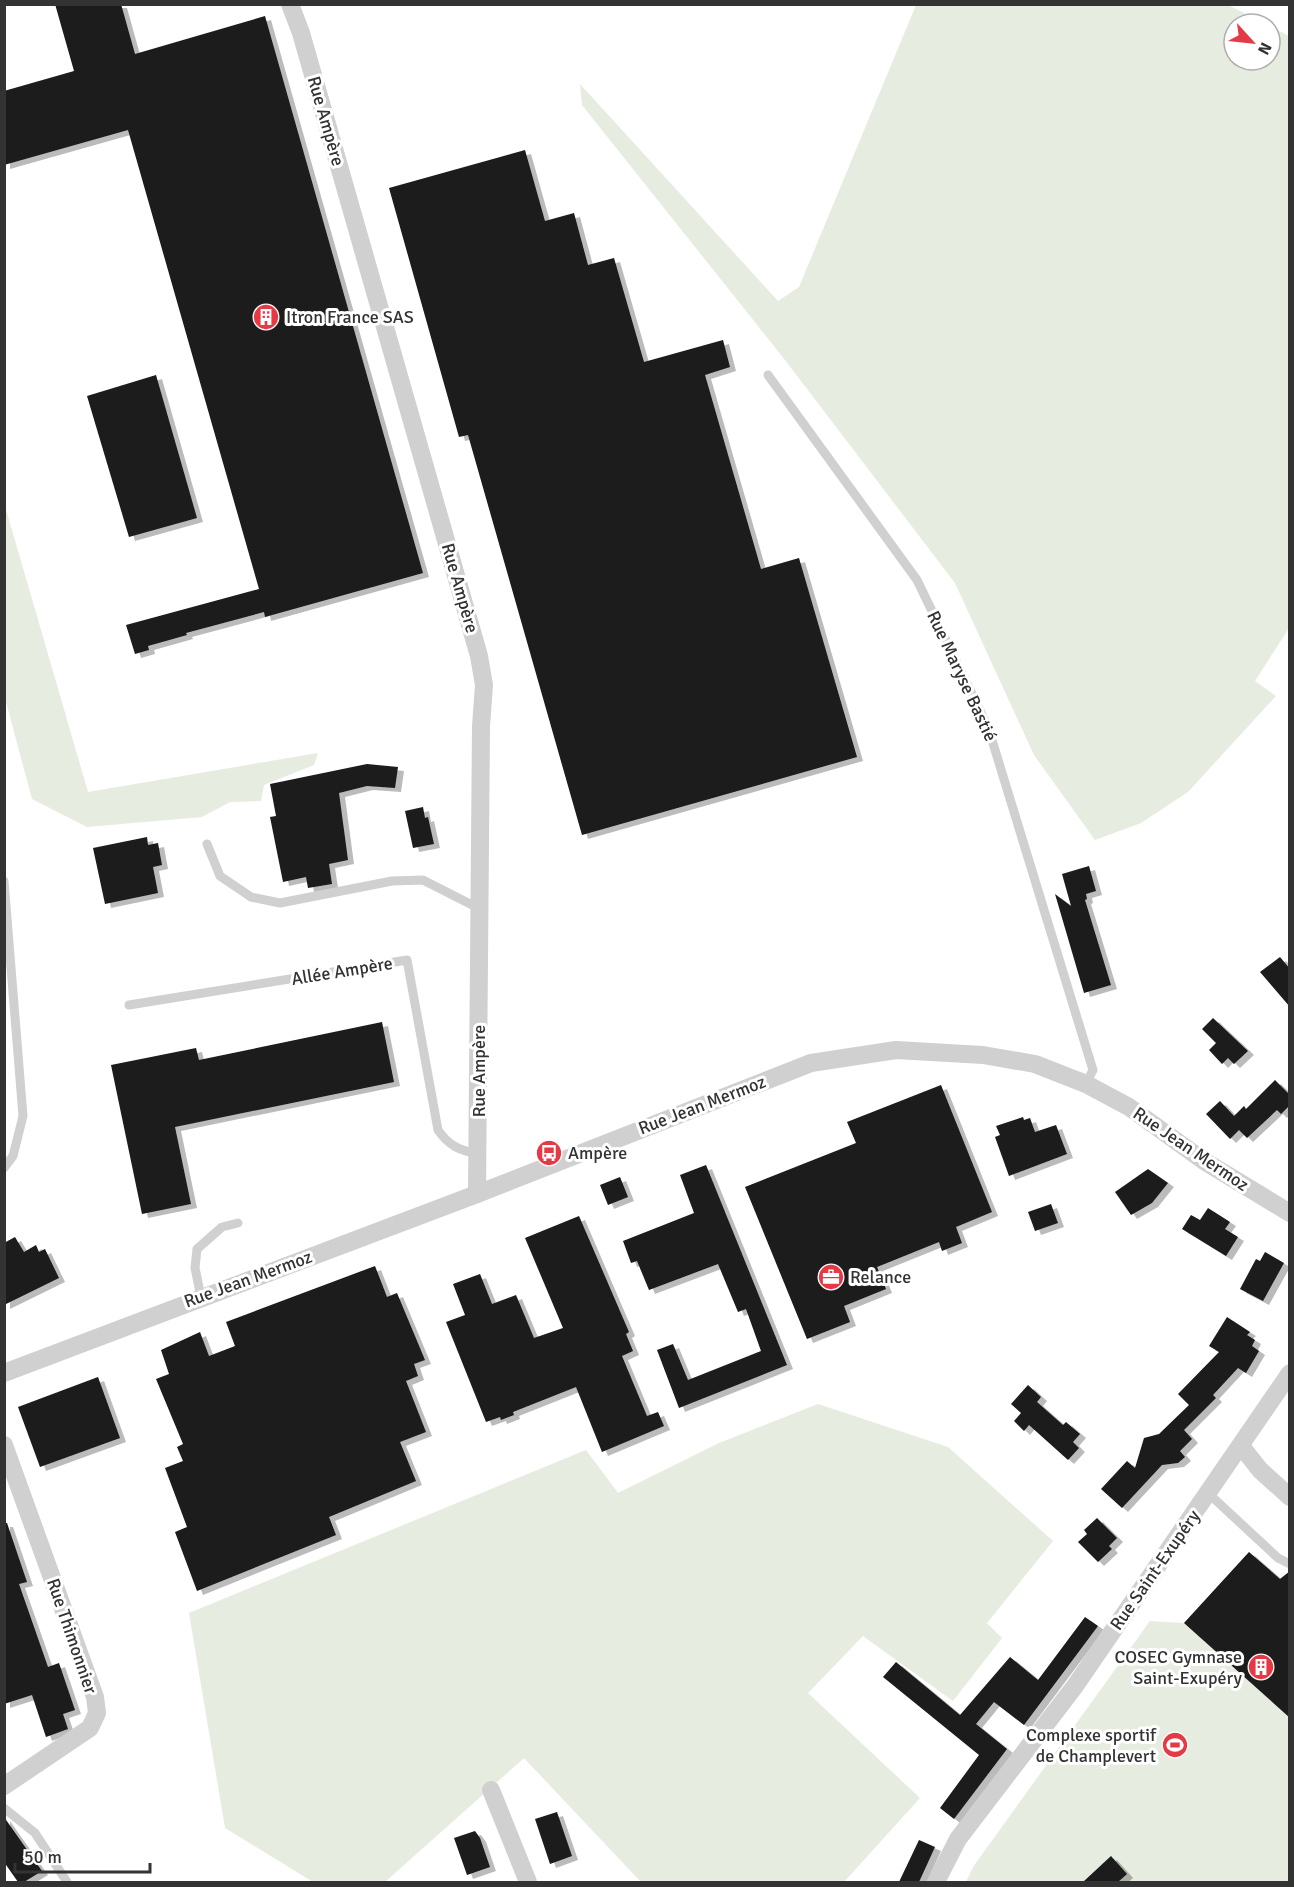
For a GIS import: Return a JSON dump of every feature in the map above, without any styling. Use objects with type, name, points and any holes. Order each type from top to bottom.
[{"type":"street","name":"Rue Ampère","points":[[290,4],[301,33],[479,656],[484,685],[481,726],[477,1194]]},
{"type":"street","name":"Rue Jean Mermoz","points":[[4,1373],[477,1194],[811,1063],[896,1050],[932,1050],[1035,1064],[1086,1084],[1129,1107],[1204,1161],[1290,1213]]},
{"type":"street","name":"Rue Saint-Exupéry","points":[[936,1882],[958,1839],[1075,1686],[1290,1373]]},
{"type":"street","name":"Rue Thimonnier","points":[[4,1445],[95,1697],[97,1713],[90,1728],[4,1786]]},
{"type":"street","points":[[1241,1446],[1260,1470],[1290,1497]]},
{"type":"street","points":[[491,1790],[528,1882]]},
{"type":"lane","name":"Rue Maryse Bastié","points":[[768,375],[917,580],[988,727],[1093,1070],[1086,1084]]},
{"type":"lane","points":[[207,844],[220,876],[251,897],[280,903],[392,881],[423,880],[480,909]]},
{"type":"lane","points":[[4,881],[23,1116],[13,1156],[4,1168]]},
{"type":"lane","name":"Allée Ampère","points":[[129,1005],[407,960],[438,1130],[446,1143],[478,1154]]},
{"type":"lane","points":[[201,1297],[195,1268],[197,1249],[222,1227],[238,1223]]},
{"type":"lane","points":[[1209,1493],[1278,1558],[1290,1564]]},
{"type":"lane","points":[[4,1808],[35,1833],[67,1882]]},
{"type":"shaded area","points":[[916,5],[1228,5],[1242,12],[1222,12],[1222,72],[1282,72],[1282,32],[1289,36],[1289,628],[1255,681],[1276,696],[1188,792],[1141,823],[1095,840],[1034,755],[955,583],[785,360],[582,105],[580,84],[778,301],[799,287]]},
{"type":"shaded area","points":[[5,506],[88,792],[318,753],[314,765],[264,785],[261,801],[230,802],[202,817],[87,827],[32,799],[5,698]]},
{"type":"shaded area","points":[[818,1404],[948,1447],[1053,1541],[987,1623],[1002,1638],[953,1701],[863,1636],[808,1693],[920,1798],[844,1882],[641,1882],[524,1758],[385,1882],[313,1882],[225,1828],[189,1613],[586,1450],[618,1493],[719,1443]]},
{"type":"shaded area","name":"Complexe sportif de Champlevert","points":[[1249,1552],[1280,1579],[1289,1572],[1289,1882],[966,1882],[973,1867],[1150,1621],[1184,1623]]},
{"type":"building","name":"Itron France SAS","points":[[55,4],[121,4],[135,54],[265,16],[423,573],[265,617],[264,612],[186,633],[187,635],[148,646],[149,650],[135,654],[126,625],[259,589],[128,130],[4,165],[4,91],[74,71]]},
{"type":"building","points":[[525,150],[545,221],[574,213],[588,265],[614,258],[644,362],[723,340],[730,367],[705,375],[761,569],[799,558],[857,757],[582,835],[468,435],[459,437],[389,188]]},
{"type":"building","points":[[156,375],[197,518],[129,537],[87,396]]},
{"type":"building","points":[[367,764],[398,767],[395,788],[367,786],[339,793],[348,860],[329,864],[332,884],[308,888],[306,877],[283,882],[270,817],[276,816],[270,784]]},
{"type":"building","points":[[423,807],[425,818],[428,817],[434,844],[413,848],[405,811]]},
{"type":"building","points":[[147,837],[148,845],[158,843],[162,865],[153,867],[158,893],[105,904],[93,848]]},
{"type":"building","points":[[1089,866],[1096,891],[1086,894],[1087,899],[1085,900],[1111,985],[1084,993],[1055,894],[1071,906],[1062,874]]},
{"type":"building","points":[[1280,957],[1290,969],[1290,1007],[1260,972]]},
{"type":"building","points":[[1213,1018],[1248,1051],[1234,1064],[1228,1058],[1222,1064],[1209,1050],[1216,1043],[1202,1029]]},
{"type":"building","points":[[382,1022],[394,1082],[175,1127],[191,1204],[142,1214],[111,1065],[196,1048],[199,1060]]},
{"type":"building","points":[[1275,1080],[1290,1095],[1290,1105],[1281,1114],[1277,1110],[1247,1138],[1239,1130],[1230,1139],[1206,1114],[1220,1101],[1234,1116],[1244,1106],[1246,1109]]},
{"type":"building","points":[[941,1085],[992,1212],[956,1227],[962,1243],[942,1251],[939,1242],[877,1267],[886,1289],[844,1306],[850,1322],[807,1339],[745,1187],[856,1143],[847,1122]]},
{"type":"building","points":[[1023,1117],[1024,1120],[1030,1118],[1035,1132],[1056,1125],[1067,1154],[1009,1176],[995,1137],[1000,1135],[996,1126]]},
{"type":"building","points":[[706,1165],[787,1365],[679,1408],[657,1350],[673,1344],[688,1380],[761,1351],[746,1309],[738,1312],[718,1264],[649,1290],[637,1261],[631,1263],[623,1241],[694,1213],[680,1175]]},
{"type":"building","points":[[1148,1169],[1168,1183],[1152,1203],[1131,1215],[1115,1192]]},
{"type":"building","points":[[620,1177],[628,1197],[608,1205],[600,1185]]},
{"type":"building","points":[[1051,1204],[1058,1223],[1035,1231],[1028,1212]]},
{"type":"building","points":[[1208,1208],[1230,1222],[1225,1229],[1238,1237],[1226,1256],[1182,1229],[1191,1215],[1200,1220]]},
{"type":"building","points":[[579,1216],[629,1332],[626,1334],[633,1351],[622,1356],[647,1416],[658,1412],[664,1426],[602,1452],[576,1387],[513,1412],[514,1415],[486,1422],[446,1322],[465,1315],[453,1284],[480,1274],[492,1304],[516,1295],[534,1338],[563,1328],[525,1238]]},
{"type":"building","points":[[15,1237],[24,1252],[36,1245],[39,1252],[45,1249],[59,1278],[4,1305],[4,1243]]},
{"type":"building","points":[[1265,1252],[1284,1263],[1263,1301],[1240,1289],[1256,1259],[1260,1261]]},
{"type":"building","points":[[375,1266],[387,1297],[397,1293],[425,1360],[414,1364],[418,1376],[406,1381],[426,1432],[400,1442],[416,1481],[329,1517],[336,1535],[197,1591],[175,1532],[187,1527],[165,1468],[183,1461],[177,1447],[183,1444],[156,1379],[169,1374],[161,1350],[200,1332],[209,1356],[235,1346],[226,1322]]},
{"type":"building","points":[[1227,1317],[1250,1332],[1247,1335],[1255,1340],[1252,1346],[1259,1351],[1246,1373],[1238,1368],[1213,1395],[1216,1398],[1184,1430],[1192,1439],[1180,1451],[1185,1457],[1178,1463],[1162,1465],[1122,1508],[1101,1489],[1127,1461],[1135,1468],[1144,1438],[1159,1434],[1189,1405],[1178,1394],[1219,1352],[1209,1346]]},
{"type":"building","points":[[98,1377],[120,1438],[40,1467],[18,1407]]},
{"type":"building","points":[[1028,1385],[1041,1397],[1037,1402],[1063,1425],[1066,1422],[1080,1434],[1073,1442],[1079,1448],[1068,1460],[1029,1425],[1024,1431],[1014,1421],[1021,1413],[1011,1404]]},
{"type":"building","points":[[1097,1518],[1117,1538],[1109,1546],[1112,1549],[1098,1562],[1078,1542],[1087,1534],[1084,1530]]},
{"type":"building","points":[[4,1523],[7,1523],[27,1582],[19,1584],[48,1667],[59,1663],[75,1710],[63,1714],[68,1729],[46,1737],[32,1695],[4,1704]]},
{"type":"building","name":"COSEC Gymnase Saint-Exupéry","points":[[1249,1552],[1280,1579],[1290,1571],[1290,1718],[1184,1623]]},
{"type":"building","points":[[1085,1617],[1098,1626],[1024,1725],[994,1702],[976,1724],[1007,1749],[954,1819],[940,1808],[979,1755],[883,1677],[896,1662],[960,1715],[1010,1657],[1038,1680]]},
{"type":"building","points":[[557,1812],[572,1856],[550,1864],[535,1819]]},
{"type":"building","points":[[4,1817],[42,1871],[24,1882],[18,1882],[4,1862]]},
{"type":"building","points":[[475,1831],[480,1838],[490,1867],[467,1875],[454,1838]]},
{"type":"building","points":[[919,1840],[935,1847],[919,1882],[899,1882]]},
{"type":"building","points":[[1111,1856],[1127,1874],[1118,1882],[1083,1882]]},
{"type":"place","name":"Itron France SAS","points":[[266,317]]},
{"type":"place","name":"Ampère","points":[[549,1153]]},
{"type":"place","name":"Relance","points":[[831,1277]]},
{"type":"place","name":"COSEC Gymnase Saint-Exupéry","points":[[1261,1667]]},
{"type":"place","name":"Complexe sportif de Champlevert","points":[[1175,1745]]}]
